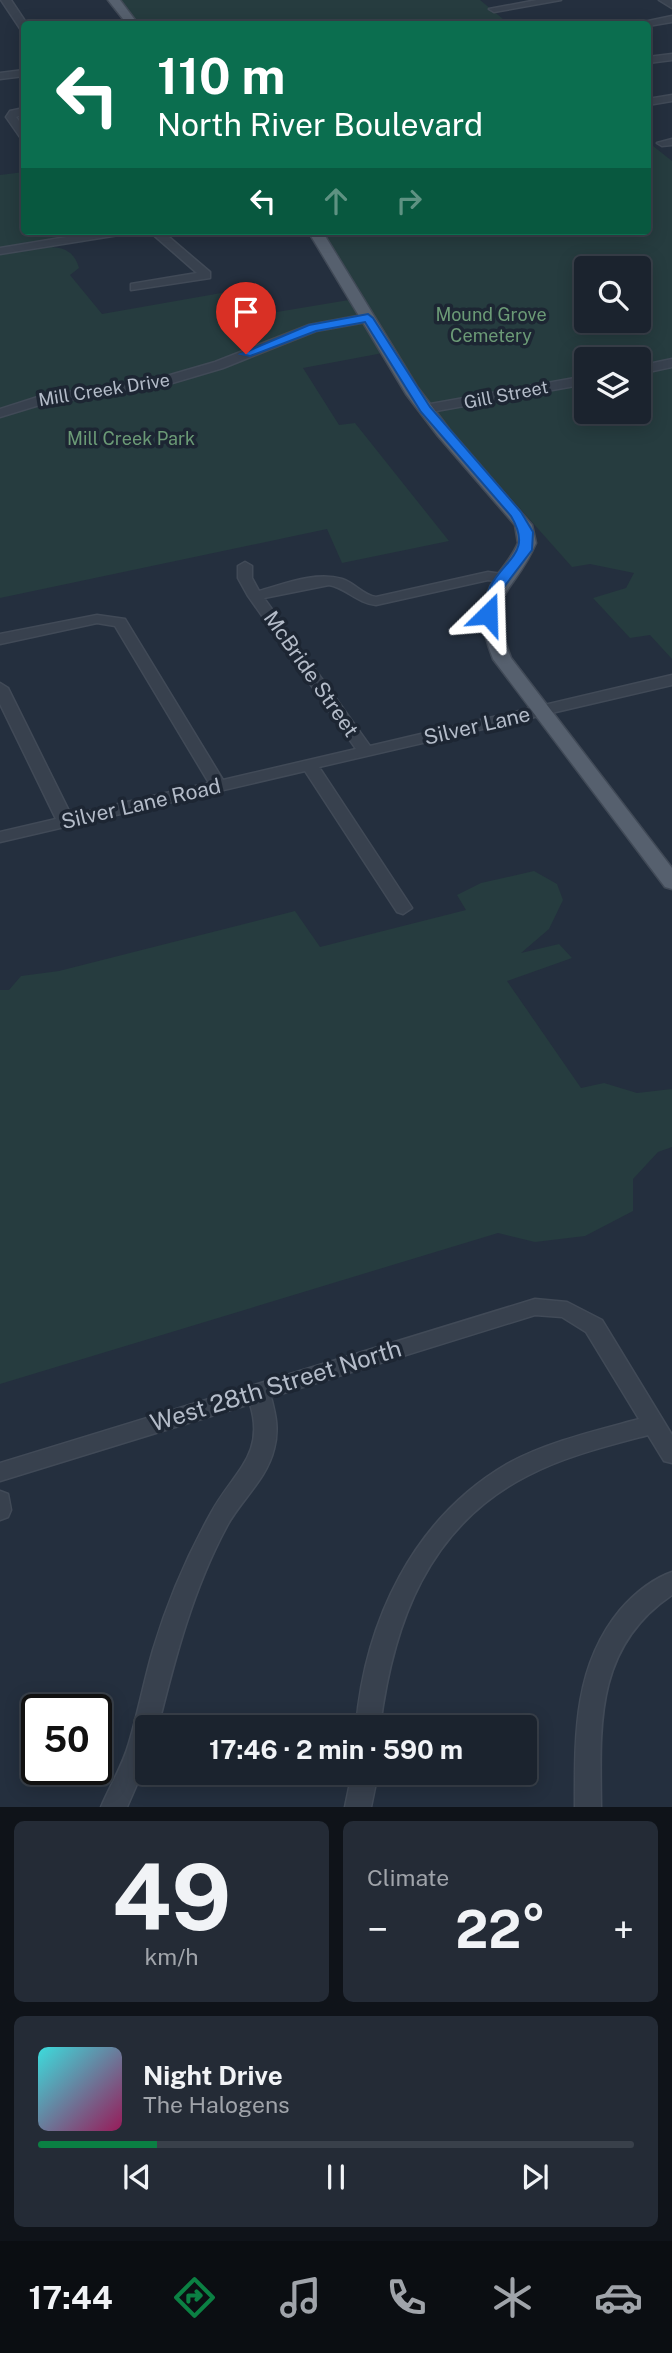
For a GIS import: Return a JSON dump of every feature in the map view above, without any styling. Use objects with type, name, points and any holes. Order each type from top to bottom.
[{"type":"main road","points":[[114,0],[131,21]]},
{"type":"main road","points":[[317,235],[425,409],[516,515],[527,532],[525,550],[491,598],[488,614],[490,629],[502,659],[672,882]]},
{"type":"street","points":[[6,0],[21,23]]},
{"type":"street","points":[[494,9],[556,0]]},
{"type":"street","points":[[664,0],[672,5]]},
{"type":"street","points":[[651,22],[672,19]]},
{"type":"street","points":[[651,60],[672,57]]},
{"type":"street","points":[[0,76],[21,73]]},
{"type":"street","points":[[651,102],[672,98]]},
{"type":"street","points":[[21,112],[11,117],[21,131]]},
{"type":"street","points":[[0,251],[91,235]]},
{"type":"street","points":[[135,287],[206,275],[160,235]]},
{"type":"street","name":"Mill Creek Drive","points":[[0,413],[44,399],[146,386],[219,365],[313,328],[368,318]]},
{"type":"street","points":[[651,367],[672,363]]},
{"type":"street","name":"Gill Street","points":[[425,409],[574,382]]},
{"type":"street","name":"McBride Street","points":[[245,566],[245,579],[255,596],[367,753]]},
{"type":"street","points":[[255,596],[327,581],[344,585],[363,599],[376,601],[488,576],[504,578]]},
{"type":"street","points":[[0,639],[97,619],[120,622],[219,787]]},
{"type":"street","name":"Silver Lane","points":[[283,772],[672,680]]},
{"type":"street","points":[[0,688],[8,723],[66,822]]},
{"type":"street","points":[[310,766],[403,908]]},
{"type":"street","name":"Silver Lane Road","points":[[0,837],[283,772]]},
{"type":"street","name":"West 28th Street North","points":[[0,1472],[535,1307],[553,1305],[576,1312],[594,1326],[654,1423]]},
{"type":"street","points":[[114,1807],[141,1746],[165,1649],[193,1572],[219,1517],[255,1468],[263,1451],[267,1422],[258,1392]]},
{"type":"street","points":[[368,1715],[381,1645],[401,1593],[433,1541],[474,1497],[516,1471],[563,1450],[654,1423],[672,1454]]},
{"type":"street","points":[[0,1501],[0,1510]]},
{"type":"street","points":[[588,1807],[588,1713],[593,1684],[606,1651],[621,1627],[639,1606],[672,1582]]},
{"type":"street","points":[[358,1807],[363,1785]]},
{"type":"green space","points":[[119,0],[480,0],[505,21],[136,21]]},
{"type":"green space","name":"Mound Grove Cemetery","points":[[651,144],[672,161],[672,659],[650,635],[630,638],[593,598],[626,588],[634,573],[590,564],[572,567],[436,414],[323,235],[651,235]]},
{"type":"green space","points":[[21,172],[21,235],[76,235],[0,248],[0,175]]},
{"type":"green space","name":"Mill Creek Park","points":[[47,247],[63,249],[71,254],[79,268],[70,275],[102,314],[244,289],[265,314],[349,300],[383,353],[303,368],[339,425],[355,423],[449,541],[342,563],[327,529],[0,598],[0,254]]},
{"type":"green space","points":[[534,871],[557,884],[563,900],[549,929],[521,953],[559,944],[572,958],[507,981],[581,1088],[604,1083],[637,1093],[672,1089],[672,1147],[658,1152],[633,1179],[633,1211],[585,1236],[535,1242],[498,1233],[0,1384],[0,990],[9,990],[21,976],[59,971],[295,911],[320,947],[466,910],[457,895],[481,883]]},
{"type":"route","points":[[246,354],[313,328],[368,318],[415,396],[516,515],[527,532],[525,550],[497,587],[491,598],[488,614]]}]
